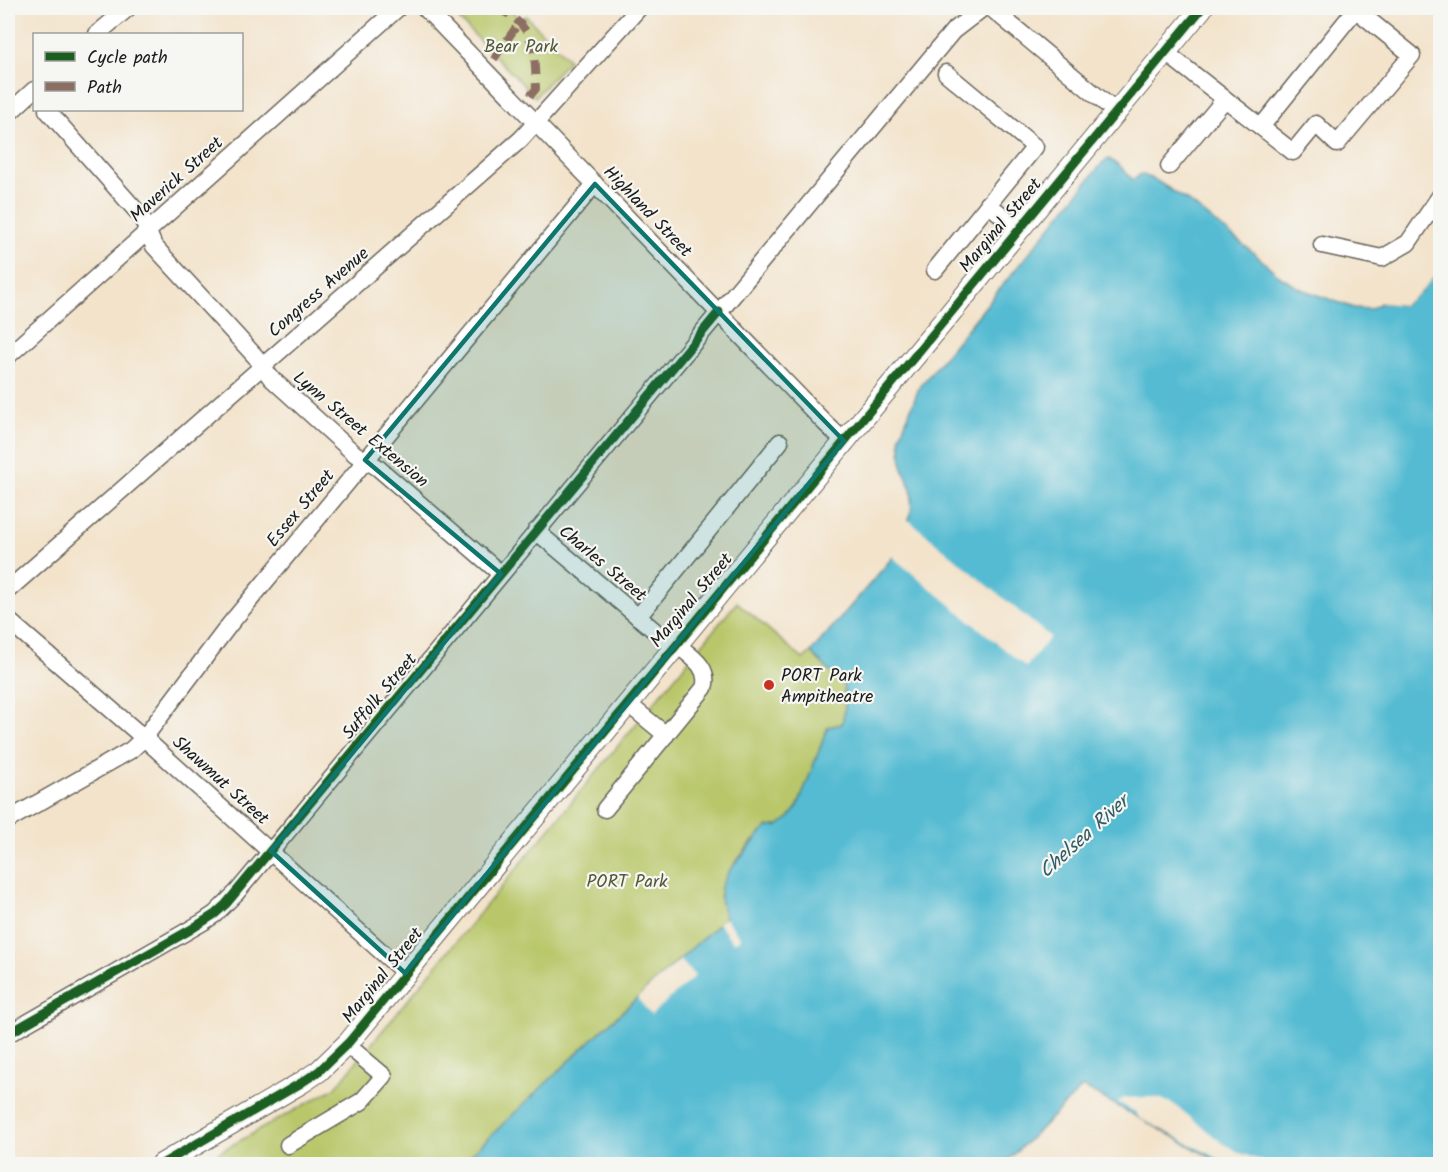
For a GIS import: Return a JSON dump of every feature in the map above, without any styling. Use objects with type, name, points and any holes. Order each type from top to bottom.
[{"type":"main road","name":"Marginal Street","points":[[162,1164],[302,1083],[319,1071],[346,1044],[1202,8]]},
{"type":"street","points":[[98,33],[128,8]]},
{"type":"street","name":"Maverick Street","points":[[8,356],[398,8]]},
{"type":"street","name":"Highland Street","points":[[425,8],[844,441]]},
{"type":"street","name":"Suffolk Street","points":[[8,1034],[203,922],[215,914],[237,892],[953,31],[983,8]]},
{"type":"street","points":[[991,8],[1116,112]]},
{"type":"street","points":[[1165,52],[1225,99],[1293,152],[1316,124],[1337,144],[1412,55],[1355,8],[1261,127]]},
{"type":"street","name":"Congress Avenue","points":[[8,590],[537,124],[635,9]]},
{"type":"street","points":[[935,270],[1035,147],[946,73]]},
{"type":"street","points":[[8,114],[33,94]]},
{"type":"street","points":[[1169,166],[1225,99]]},
{"type":"street","name":"Lynn Street Extension","points":[[48,111],[141,216],[154,246],[255,356],[279,386],[356,454],[386,474],[501,574]]},
{"type":"street","name":"Essex Street","points":[[8,820],[131,750],[144,738],[230,624],[595,184]]},
{"type":"street","points":[[1322,245],[1382,258],[1408,243],[1440,196]]},
{"type":"street","points":[[988,204],[1018,229]]},
{"type":"street","points":[[638,617],[780,442]]},
{"type":"street","name":"Charles Street","points":[[536,531],[638,617],[701,666],[706,681],[704,688],[666,735]]},
{"type":"street","name":"Shawmut Street","points":[[8,620],[144,738],[405,973]]},
{"type":"street","points":[[605,809],[666,735],[627,703]]},
{"type":"street","points":[[288,1145],[362,1101],[384,1076],[346,1044]]},
{"type":"highlighted area","points":[[595,184],[844,441],[405,973],[271,851],[501,574],[365,460]]},
{"type":"green space","name":"Bear Park","points":[[448,8],[509,8],[521,20],[526,16],[569,60],[535,97]]},
{"type":"green space","name":"PORT Park","points":[[737,602],[803,659],[811,652],[844,686],[845,708],[842,724],[828,727],[798,806],[788,819],[778,826],[768,827],[751,843],[729,871],[721,887],[720,898],[725,918],[601,1031],[461,1164],[217,1164],[212,1156],[335,1088]]},
{"type":"water","name":"Chelsea River","points":[[1109,159],[1119,165],[1133,180],[1141,174],[1157,181],[1188,201],[1282,278],[1301,289],[1354,308],[1370,309],[1381,303],[1403,305],[1421,292],[1440,267],[1440,1164],[1223,1164],[1083,1087],[1004,1164],[461,1164],[601,1031],[725,918],[720,898],[721,887],[729,871],[761,833],[768,827],[778,826],[788,819],[798,806],[828,727],[842,724],[845,708],[844,686],[811,652],[893,557],[911,514],[912,492],[902,466],[900,436],[919,388],[1103,162]]},
{"type":"pier","points":[[1440,264],[1435,275],[1421,292],[1403,305],[1381,303],[1384,300],[1402,302],[1419,290]]},
{"type":"pier","points":[[906,518],[1050,637],[1026,667],[890,555]]},
{"type":"pier","points":[[725,918],[741,938],[734,943],[718,923]]},
{"type":"pier","points":[[680,960],[695,976],[651,1015],[637,998]]},
{"type":"pier","points":[[1148,1097],[1175,1105],[1221,1142],[1240,1153],[1271,1164],[1229,1164],[1139,1118],[1136,1112],[1117,1102],[1125,1098]]},
{"type":"marked path","points":[[496,8],[519,23],[531,41],[535,62],[536,89],[530,96]]},
{"type":"marked path","points":[[494,59],[520,21]]},
{"type":"cycle path","points":[[162,1164],[301,1083],[319,1071],[349,1042],[1202,8]]},
{"type":"cycle path","points":[[8,1034],[190,930],[226,904],[719,312]]},
{"type":"place","name":"PORT Park Ampitheatre","points":[[769,685]]}]
